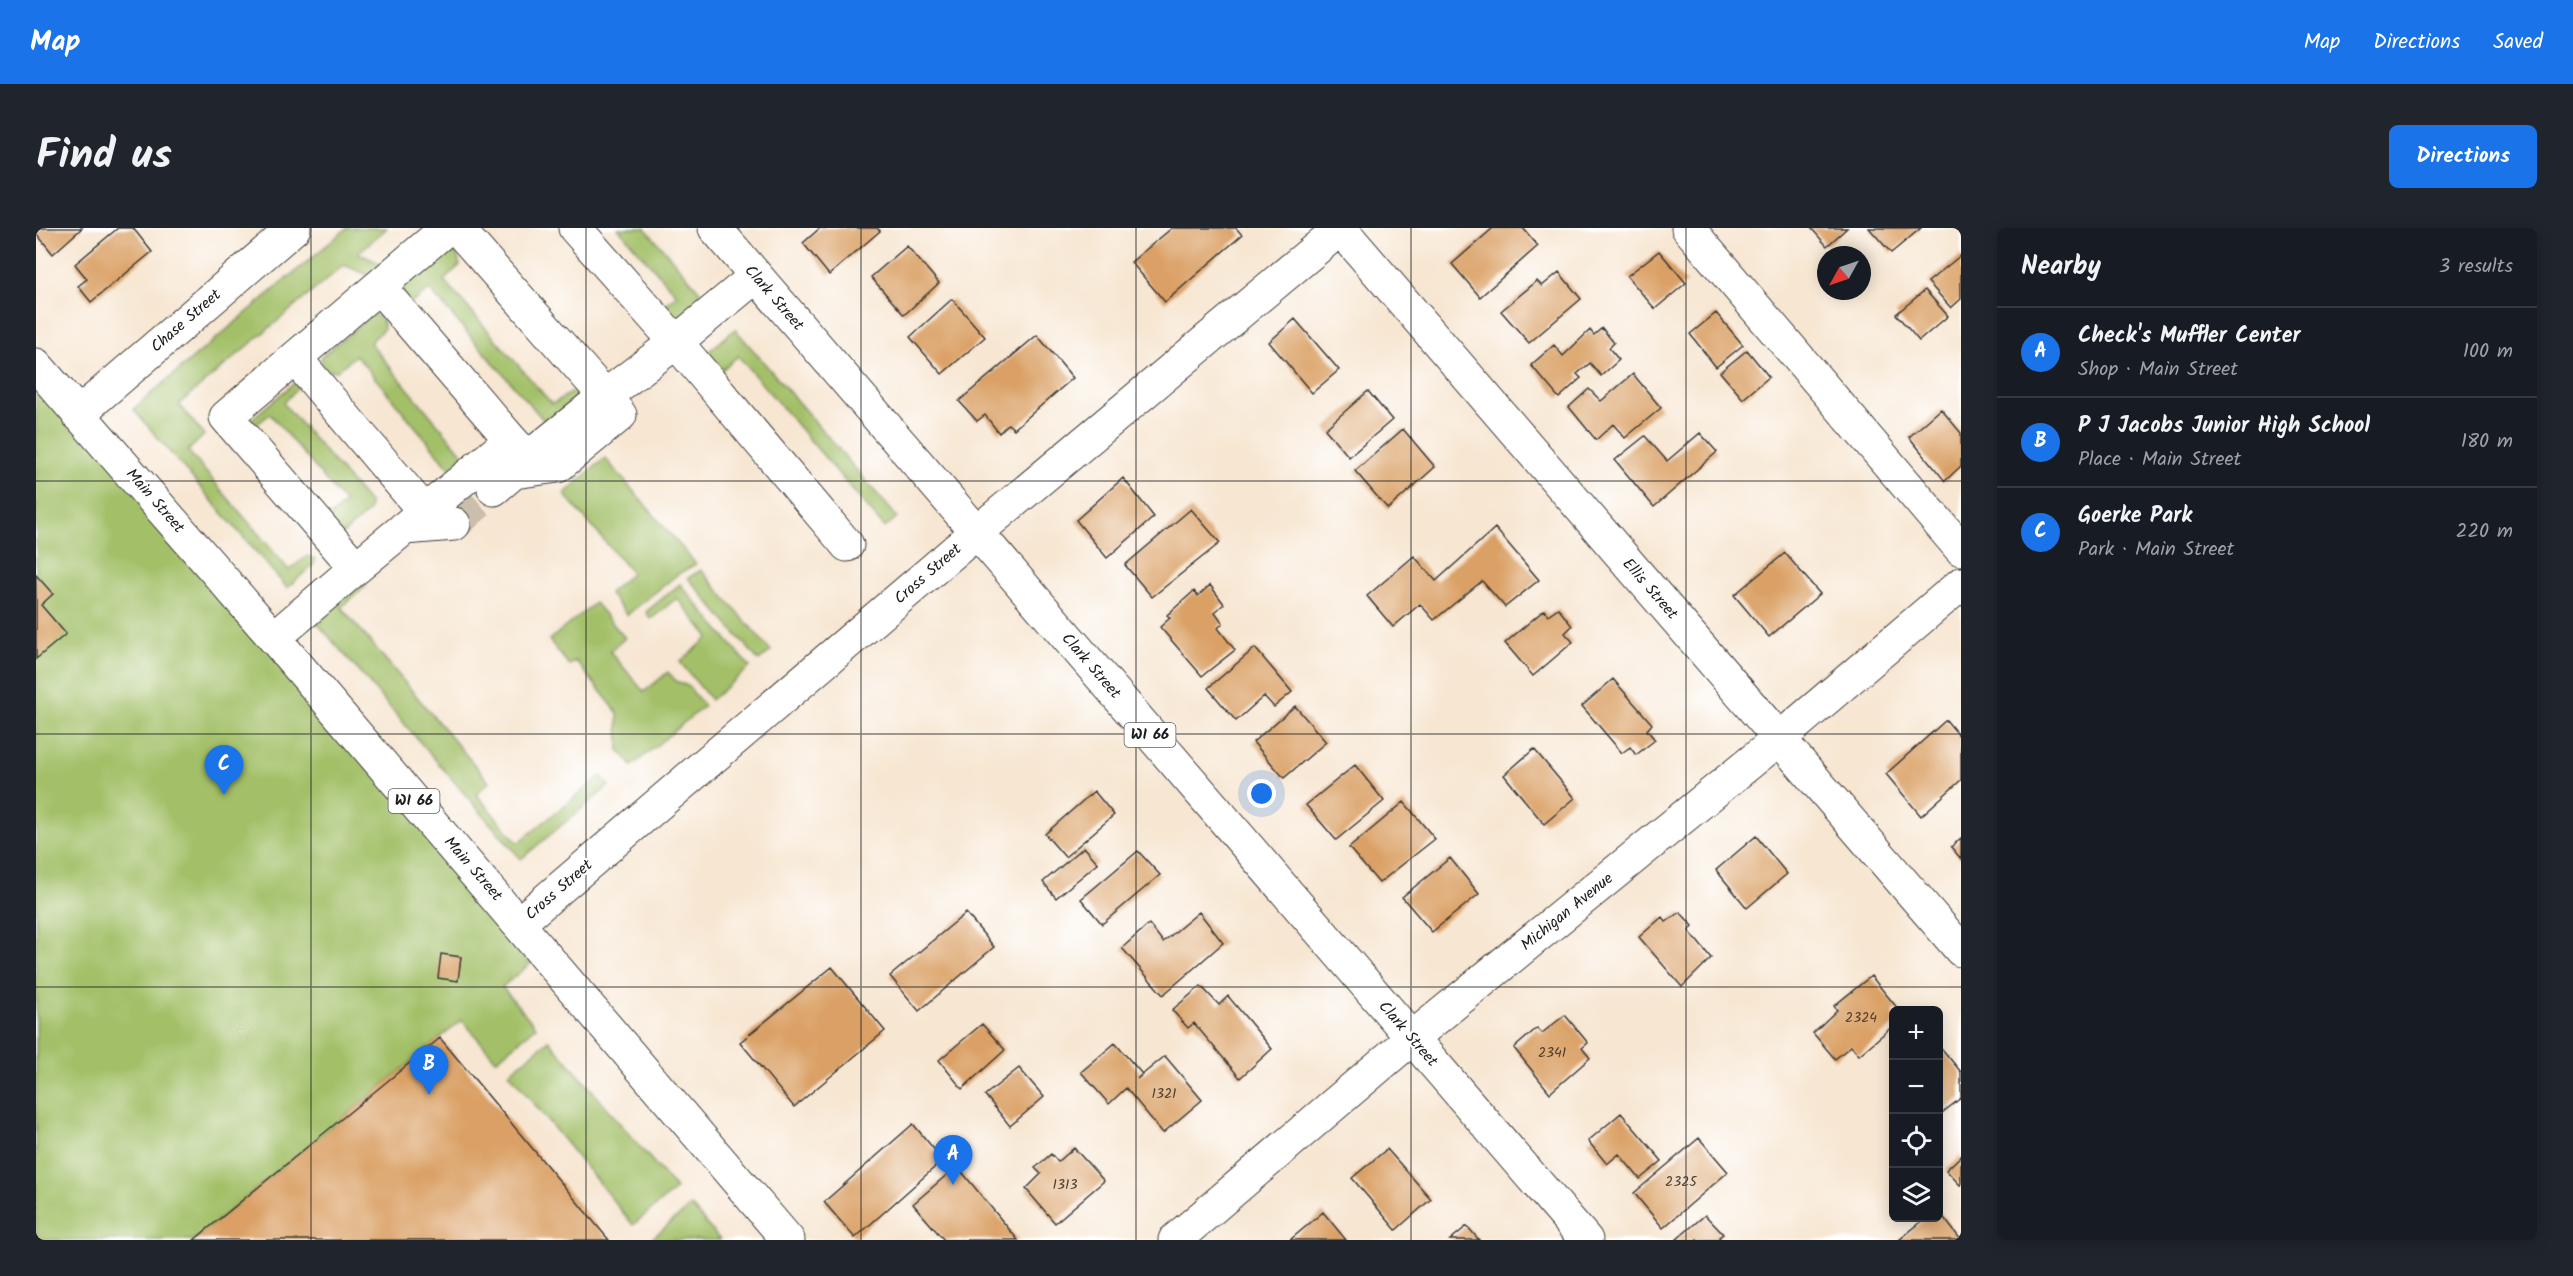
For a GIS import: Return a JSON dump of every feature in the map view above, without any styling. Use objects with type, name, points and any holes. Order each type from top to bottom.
[{"type":"street","name":"Chase Street","points":[[78,414],[294,228]]},
{"type":"street","points":[[356,568],[226,417],[380,288],[447,228]]},
{"type":"street","points":[[457,228],[620,415],[558,466],[514,472],[494,489]]},
{"type":"street","points":[[575,228],[676,342],[848,545]]},
{"type":"street","name":"Clark Street","points":[[715,228],[1586,1240]]},
{"type":"street","name":"Cross Street","points":[[519,923],[976,533],[1341,228]]},
{"type":"street","name":"Ellis Street","points":[[1341,228],[1961,950]]},
{"type":"street","points":[[1688,228],[1961,549]]},
{"type":"street","points":[[380,288],[528,458],[756,276]]},
{"type":"street","points":[[295,358],[414,519],[454,524]]},
{"type":"street","name":"Main Street","points":[[36,365],[519,923],[788,1240]]},
{"type":"street","points":[[274,638],[511,440]]},
{"type":"street","name":"Michigan Avenue","points":[[1175,1240],[1412,1038],[1779,739],[1961,584]]},
{"type":"green space","points":[[347,228],[387,228],[358,253],[381,264],[370,276],[344,265],[179,404],[204,435],[188,451],[289,570],[307,556],[315,559],[314,564],[287,588],[133,409]]},
{"type":"green space","points":[[618,228],[645,228],[704,296],[673,323],[664,306],[677,295]]},
{"type":"green space","points":[[447,249],[457,254],[460,265],[444,280],[552,404],[574,391],[577,399],[547,424],[430,290],[411,303],[400,289]]},
{"type":"green space","points":[[373,314],[382,318],[384,328],[370,343],[477,471],[468,490],[356,355],[337,371],[325,370],[321,362],[322,356]]},
{"type":"green space","points":[[735,329],[897,517],[885,528],[738,356],[717,374],[707,353]]},
{"type":"green space","points":[[36,365],[542,954],[502,987],[536,1027],[496,1060],[462,1020],[194,1240],[36,1240]]},
{"type":"green space","points":[[293,384],[299,387],[283,403],[370,504],[369,511],[341,536],[328,518],[345,503],[270,414],[252,428],[247,423]]},
{"type":"green space","points":[[605,458],[696,564],[678,574],[627,615],[609,593],[632,573],[564,494]]},
{"type":"green space","points":[[701,570],[771,651],[759,661],[688,578]]},
{"type":"green space","points":[[361,581],[366,586],[341,607],[489,782],[476,794],[518,843],[601,776],[609,786],[521,859],[312,617]]},
{"type":"green space","points":[[680,584],[750,667],[711,700],[680,662],[709,637],[677,598],[651,619],[646,612]]},
{"type":"green space","points":[[595,603],[625,638],[610,651],[644,692],[668,672],[676,681],[688,686],[704,706],[632,766],[619,750],[618,713],[576,661],[569,665],[549,640]]},
{"type":"green space","points":[[549,1040],[676,1189],[633,1225],[509,1073]]},
{"type":"green space","points":[[691,1206],[720,1240],[650,1240]]},
{"type":"building","points":[[36,228],[82,228],[53,254],[36,233]]},
{"type":"building","points":[[118,228],[133,228],[152,252],[91,302],[78,286],[87,279],[75,264]]},
{"type":"building","points":[[820,228],[877,228],[880,231],[829,275],[803,243]]},
{"type":"building","points":[[1172,228],[1236,228],[1242,235],[1165,302],[1131,262]]},
{"type":"building","points":[[1493,228],[1523,228],[1538,246],[1480,297],[1452,264]]},
{"type":"building","points":[[1811,228],[1847,228],[1827,246]]},
{"type":"building","points":[[1869,228],[1921,228],[1891,253]]},
{"type":"building","points":[[907,246],[939,283],[904,315],[871,277]]},
{"type":"building","points":[[1659,251],[1686,283],[1655,309],[1627,276]]},
{"type":"building","points":[[1961,255],[1961,299],[1951,308],[1928,282]]},
{"type":"building","points":[[1559,272],[1581,299],[1529,343],[1501,311],[1537,281],[1542,286]]},
{"type":"building","points":[[1925,290],[1948,316],[1919,341],[1896,314]]},
{"type":"building","points":[[952,299],[985,337],[942,374],[910,337]]},
{"type":"building","points":[[1716,313],[1743,345],[1716,367],[1690,334]]},
{"type":"building","points":[[1295,319],[1339,370],[1312,393],[1269,342]]},
{"type":"building","points":[[1602,328],[1614,343],[1609,348],[1619,360],[1601,376],[1590,363],[1577,374],[1581,378],[1559,398],[1531,365],[1554,345],[1563,356],[1590,330],[1594,335]]},
{"type":"building","points":[[1037,335],[1073,378],[1014,429],[1008,424],[999,433],[985,415],[977,421],[959,401]]},
{"type":"building","points":[[1747,350],[1769,377],[1743,399],[1720,372]]},
{"type":"building","points":[[1633,374],[1661,408],[1625,438],[1613,424],[1596,440],[1569,407],[1589,389],[1601,401]]},
{"type":"building","points":[[1368,391],[1392,420],[1349,457],[1325,429]]},
{"type":"building","points":[[1941,409],[1961,433],[1961,466],[1945,481],[1909,437]]},
{"type":"building","points":[[1403,429],[1435,467],[1388,509],[1355,471]]},
{"type":"building","points":[[1700,433],[1717,452],[1654,507],[1615,460],[1645,436],[1667,461]]},
{"type":"building","points":[[1123,478],[1154,517],[1107,558],[1076,520]]},
{"type":"building","points":[[1191,509],[1220,543],[1152,597],[1125,565]]},
{"type":"building","points":[[1495,528],[1539,580],[1505,607],[1482,581],[1434,620],[1420,604],[1393,627],[1367,596],[1414,556],[1436,581]]},
{"type":"building","points":[[1785,553],[1820,594],[1769,637],[1734,595]]},
{"type":"building","points":[[36,575],[53,594],[41,605],[66,634],[36,659]]},
{"type":"building","points":[[1210,585],[1224,604],[1215,612],[1223,623],[1218,628],[1235,650],[1202,676],[1160,627],[1170,618],[1167,615],[1194,591],[1198,596]]},
{"type":"building","points":[[1558,608],[1572,626],[1565,633],[1573,642],[1533,676],[1505,643],[1544,610],[1548,615]]},
{"type":"building","points":[[1255,648],[1292,692],[1274,707],[1264,696],[1236,721],[1208,688]]},
{"type":"building","points":[[1613,679],[1652,724],[1647,730],[1655,740],[1636,755],[1630,747],[1622,753],[1582,706]]},
{"type":"building","points":[[1295,706],[1326,742],[1284,778],[1253,742]]},
{"type":"building","points":[[1946,720],[1961,738],[1961,780],[1921,816],[1886,774]]},
{"type":"building","points":[[1534,749],[1575,798],[1544,824],[1504,775]]},
{"type":"building","points":[[1355,765],[1384,801],[1336,840],[1306,805]]},
{"type":"building","points":[[1094,791],[1114,815],[1065,857],[1045,834]]},
{"type":"building","points":[[1404,802],[1435,839],[1379,883],[1349,848]]},
{"type":"building","points":[[1756,836],[1787,874],[1747,908],[1716,870]]},
{"type":"building","points":[[1961,838],[1961,859],[1951,847]]},
{"type":"building","points":[[1084,847],[1098,863],[1056,898],[1043,882]]},
{"type":"building","points":[[1138,851],[1160,875],[1102,924],[1081,899]]},
{"type":"building","points":[[1450,858],[1479,894],[1432,932],[1402,897]]},
{"type":"building","points":[[1199,912],[1223,943],[1163,995],[1122,948],[1149,924],[1163,942]]},
{"type":"building","points":[[1680,912],[1693,926],[1689,931],[1711,958],[1682,987],[1639,937],[1662,917],[1666,922]]},
{"type":"building","points":[[966,913],[994,947],[919,1011],[890,976]]},
{"type":"building","points":[[441,954],[461,957],[458,981],[438,978]]},
{"type":"building","points":[[832,967],[885,1031],[794,1107],[740,1042]]},
{"type":"building","points":[[1871,976],[1896,1006],[1889,1006],[1889,1029],[1859,1055],[1851,1046],[1835,1059],[1813,1033],[1837,1010],[1834,1006]]},
{"type":"building","points":[[1201,986],[1219,1005],[1228,996],[1272,1049],[1240,1078],[1194,1023],[1188,1028],[1172,1010]]},
{"type":"building","points":[[1565,1015],[1588,1043],[1582,1048],[1590,1058],[1550,1093],[1514,1048],[1537,1028],[1542,1033]]},
{"type":"building","points":[[982,1024],[1005,1050],[962,1089],[939,1060]]},
{"type":"building","points":[[440,1038],[609,1240],[194,1240],[301,1152]]},
{"type":"building","points":[[1115,1043],[1142,1074],[1137,1079],[1165,1056],[1202,1100],[1163,1133],[1126,1088],[1109,1104],[1081,1072]]},
{"type":"building","points":[[1943,1050],[1961,1072],[1961,1098],[1943,1112]]},
{"type":"building","points":[[1019,1068],[1044,1097],[1010,1126],[985,1095]]},
{"type":"building","points":[[1621,1113],[1662,1161],[1640,1179],[1619,1154],[1607,1164],[1588,1141]]},
{"type":"building","points":[[913,1124],[943,1160],[855,1238],[824,1202]]},
{"type":"building","points":[[1699,1138],[1728,1172],[1663,1228],[1634,1193]]},
{"type":"building","points":[[1074,1148],[1104,1181],[1055,1223],[1026,1189],[1041,1174],[1035,1168],[1051,1154],[1058,1162]]},
{"type":"building","points":[[1387,1149],[1431,1199],[1396,1230],[1352,1178]]},
{"type":"building","points":[[1961,1156],[1961,1186],[1946,1170]]},
{"type":"building","points":[[957,1166],[1018,1240],[944,1240],[913,1204]]},
{"type":"building","points":[[1323,1212],[1346,1240],[1290,1240]]},
{"type":"building","points":[[1705,1215],[1723,1234],[1719,1237],[1721,1240],[1676,1240]]},
{"type":"building","points":[[1943,1217],[1961,1240],[1899,1240],[1921,1222],[1943,1222]]},
{"type":"building","points":[[1467,1226],[1479,1240],[1450,1240]]},
{"type":"tunnel","points":[[454,524],[494,489]]},
{"type":"place","name":"Goerke Park","points":[[224,795]]},
{"type":"place","name":"P J Jacobs Junior High School","points":[[429,1095]]},
{"type":"place","name":"Check's Muffler Center","points":[[953,1185]]}]
